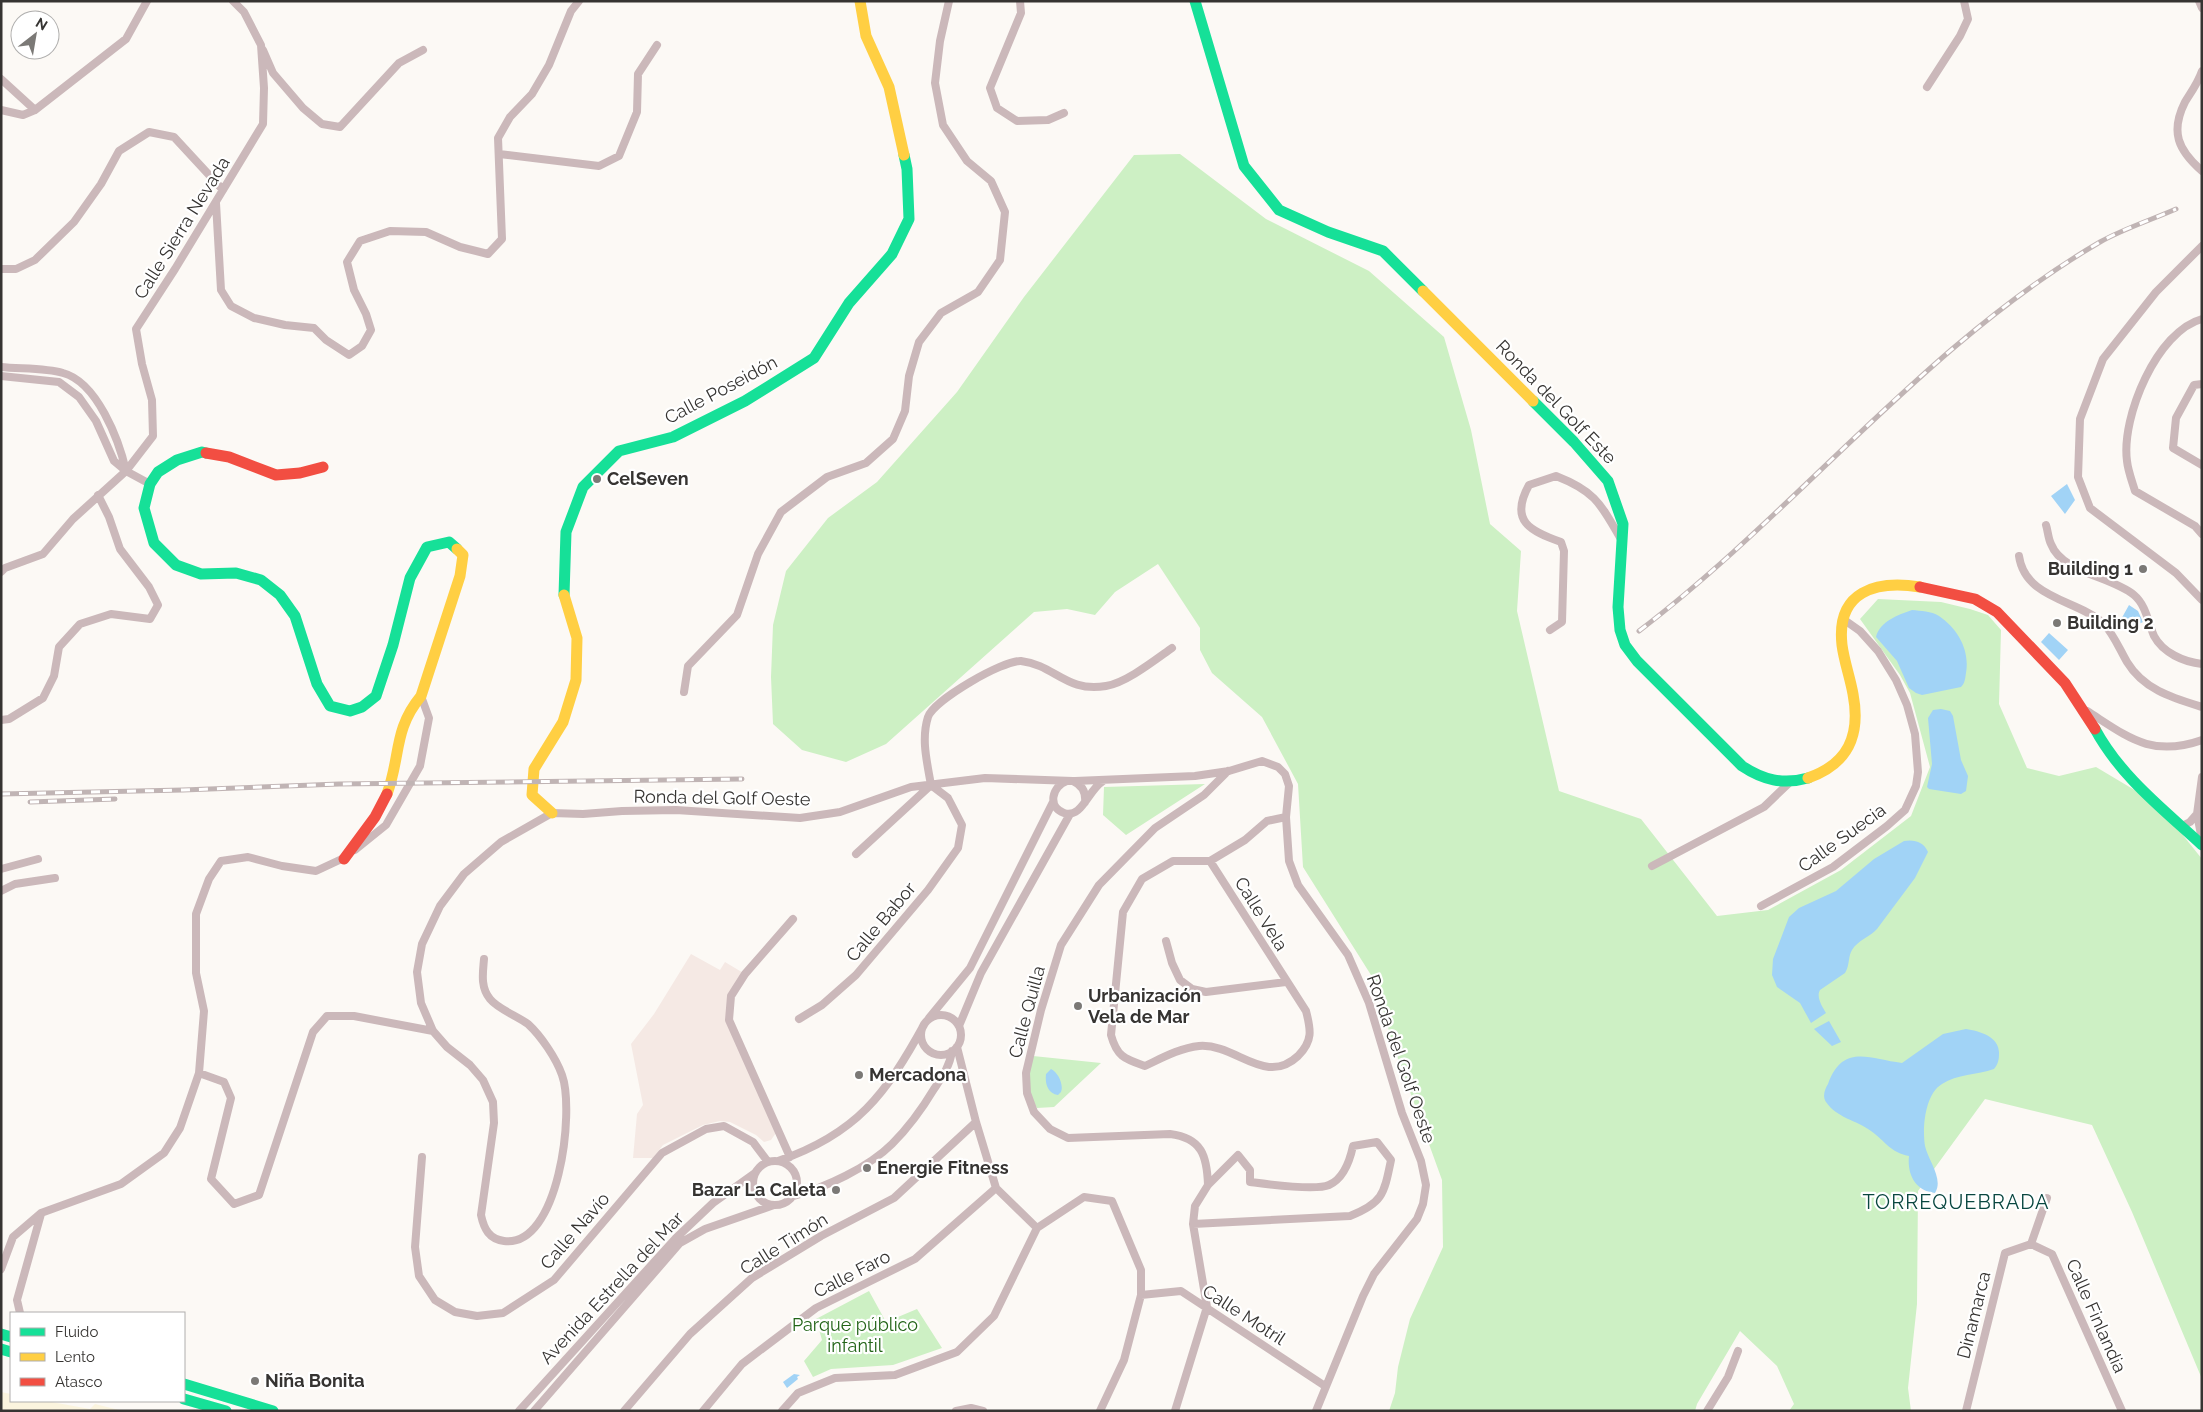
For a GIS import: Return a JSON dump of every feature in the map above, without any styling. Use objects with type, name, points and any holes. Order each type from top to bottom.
[{"type":"street","points":[[1,110],[23,115],[35,110],[126,39],[147,1]]},
{"type":"street","name":"Calle Sierra Nevada","points":[[1,572],[5,568],[43,554],[73,519],[126,470],[154,436],[152,400],[142,364],[136,329],[216,203],[263,124],[264,88],[261,45],[244,12],[233,1]]},
{"type":"street","points":[[216,203],[221,290],[230,306],[254,318],[285,325],[314,328],[326,340],[349,355],[362,346],[371,330],[366,314],[354,290],[347,262],[360,241],[390,231],[426,232],[460,248],[488,254],[502,240],[498,138],[510,117],[532,94],[548,65],[571,11],[579,1]]},
{"type":"street","name":"Calle Poseidón","points":[[552,813],[532,795],[534,769],[563,722],[576,680],[577,638],[563,590],[566,532],[583,487],[619,450],[673,437],[745,401],[814,358],[849,303],[892,254],[909,219],[907,169],[889,87],[866,36],[860,1]]},
{"type":"street","points":[[684,692],[688,666],[737,615],[758,554],[781,512],[827,477],[866,463],[893,438],[905,411],[909,376],[919,342],[941,313],[978,292],[1000,260],[1005,212],[1002,204],[991,181],[967,161],[943,125],[935,83],[940,41],[949,1]]},
{"type":"street","points":[[1020,1],[1020,13],[990,88],[997,108],[1017,121],[1048,120],[1064,113]]},
{"type":"street","name":"Ronda del Golf Este","points":[[1195,1],[1244,166],[1279,210],[1328,232],[1383,251],[1574,442],[1608,481],[1623,524],[1618,607],[1620,630],[1625,645],[1637,661],[1738,763],[1759,776],[1774,781],[1790,782],[1806,778],[1835,766],[1844,757],[1852,743],[1855,707],[1852,681],[1844,652],[1843,619]]},
{"type":"street","points":[[1928,86],[1960,36],[1968,19],[1964,1]]},
{"type":"street","points":[[2199,1],[2202,8]]},
{"type":"street","points":[[261,45],[273,73],[303,108],[322,124],[340,127],[399,63],[423,50]]},
{"type":"street","points":[[499,154],[599,166],[619,156],[638,112],[638,74],[657,45]]},
{"type":"street","points":[[2202,71],[2178,121],[2178,141],[2187,157],[2202,170]]},
{"type":"street","points":[[1,80],[35,110]]},
{"type":"street","points":[[1,269],[16,269],[34,260],[74,222],[101,184],[119,151],[150,132],[174,137],[223,190]]},
{"type":"street","points":[[2202,246],[2156,292],[2103,359],[2080,420],[2078,477],[2090,508],[2176,572],[2202,600]]},
{"type":"street","points":[[2202,319],[2190,322],[2168,343],[2142,381],[2130,419],[2126,461],[2135,491],[2196,526],[2202,534]]},
{"type":"street","points":[[1,367],[63,372],[80,381],[107,416],[123,455],[126,470]]},
{"type":"street","points":[[1,376],[59,382],[80,397],[96,421],[114,461],[150,484]]},
{"type":"street","points":[[2202,384],[2194,385],[2176,418],[2173,448],[2202,466]]},
{"type":"street","points":[[323,467],[300,474],[276,475],[229,457],[202,452],[177,460],[158,472],[150,484],[144,508],[154,543],[176,566],[201,574],[236,574],[261,580],[280,594],[295,616],[317,684],[330,706],[350,711],[362,707],[376,696],[393,644],[410,578],[427,547],[449,542],[463,555],[460,576],[421,696],[409,709],[399,734],[388,790],[380,806],[344,859]]},
{"type":"street","points":[[1550,630],[1562,622],[1564,551],[1561,542],[1532,531],[1523,519],[1524,494],[1529,485],[1556,476],[1587,490],[1599,501],[1622,541]]},
{"type":"street","points":[[1,720],[9,719],[43,698],[54,676],[59,647],[80,624],[111,614],[150,619],[158,604],[149,587],[120,549],[109,517],[98,495]]},
{"type":"street","points":[[2046,525],[2051,546],[2067,564],[2117,585],[2135,595],[2144,609],[2155,637],[2170,654],[2202,664]]},
{"type":"street","points":[[2019,556],[2021,569],[2032,581],[2056,600],[2083,610],[2104,624],[2129,666],[2148,685],[2169,696],[2202,706]]},
{"type":"street","points":[[1843,619],[1846,610],[1852,603],[1864,592],[1877,585],[1899,584],[1921,587],[1978,601],[1992,607],[2049,665],[2084,709],[2109,753],[2126,774],[2202,845]]},
{"type":"street","name":"Calle Suecia","points":[[1761,906],[1833,867],[1887,826],[1905,810],[1916,786],[1918,772],[1914,734],[1907,705],[1896,680],[1878,651],[1860,631],[1843,619]]},
{"type":"street","points":[[856,854],[931,785],[924,745],[929,715],[943,700],[991,669],[1019,661],[1039,666],[1072,684],[1089,688],[1109,686],[1140,671],[1172,648]]},
{"type":"street","points":[[1,1270],[13,1238],[41,1213],[121,1184],[164,1153],[180,1128],[199,1073],[204,1011],[196,973],[196,914],[209,879],[221,862],[248,857],[282,866],[316,871],[344,859],[386,825],[420,766],[429,718],[421,696]]},
{"type":"street","points":[[2084,709],[2128,738],[2153,746],[2183,746],[2202,740]]},
{"type":"street","name":"Ronda del Golf Oeste","points":[[552,813],[583,814],[676,810],[800,818],[840,812],[911,787],[985,778],[1071,781],[1195,776],[1229,771],[1262,761],[1278,767],[1285,774],[1289,786],[1286,817],[1289,861],[1298,885],[1348,955],[1369,1003],[1402,1113],[1421,1161],[1426,1185],[1423,1204],[1417,1219],[1374,1274],[1316,1411]]},
{"type":"street","name":"Calle Quilla","points":[[1208,1185],[1208,1165],[1201,1149],[1185,1136],[1170,1134],[1068,1138],[1050,1129],[1034,1112],[1027,1094],[1026,1074],[1041,1010],[1061,945],[1099,885],[1155,828],[1204,795],[1229,771]]},
{"type":"street","points":[[2202,777],[2197,814],[2202,840]]},
{"type":"street","points":[[1036,780],[1044,783],[1054,792]]},
{"type":"street","points":[[1053,802],[1060,811],[1070,814],[1080,810],[1092,790],[1105,780]]},
{"type":"street","points":[[778,1161],[785,1163],[795,1174],[797,1189],[788,1201],[774,1205],[760,1200],[755,1194],[753,1180],[755,1172],[768,1162],[790,1157],[826,1140],[859,1118],[890,1083],[927,1021],[970,968],[1053,802],[1054,792],[1059,784],[1071,781],[1078,784],[1085,792],[1085,802]]},
{"type":"street","points":[[1652,866],[1764,807],[1790,782]]},
{"type":"street","name":"Calle Babor","points":[[799,1019],[822,1005],[856,975],[928,890],[958,848],[962,825],[948,798],[931,785]]},
{"type":"street","points":[[484,959],[482,982],[490,999],[529,1025],[545,1045],[562,1075],[568,1106],[558,1178],[551,1200],[530,1233],[519,1240],[510,1242],[490,1236],[484,1229],[481,1215],[494,1123],[493,1102],[483,1080],[470,1065],[448,1047],[433,1031],[421,1003],[417,972],[422,944],[440,906],[464,874],[501,842],[552,813]]},
{"type":"street","points":[[959,1026],[981,973],[1070,814]]},
{"type":"street","points":[[2182,826],[2190,822],[2197,814]]},
{"type":"street","points":[[1210,861],[1245,840],[1267,821],[1286,817]]},
{"type":"street","points":[[1,869],[38,859]]},
{"type":"street","name":"Calle Vela","points":[[1173,861],[1210,861],[1306,1011],[1310,1029],[1307,1047],[1292,1062],[1280,1068],[1263,1067],[1224,1048],[1200,1046],[1178,1051],[1145,1066],[1125,1059],[1115,1049],[1111,1035],[1123,912],[1142,879],[1173,861]]},
{"type":"street","points":[[1,891],[15,884],[55,878]]},
{"type":"street","points":[[790,1157],[728,1020],[731,996],[745,974],[793,919]]},
{"type":"street","points":[[1166,941],[1180,980],[1192,989],[1206,992],[1286,982]]},
{"type":"street","points":[[793,1196],[805,1193],[850,1174],[891,1145],[922,1109],[950,1063],[954,1049],[961,1037],[959,1026],[952,1018],[946,1015],[940,1015],[927,1021],[921,1036],[927,1049],[939,1055],[954,1049]]},
{"type":"street","points":[[199,1073],[224,1082],[231,1098],[211,1179],[234,1204],[259,1195],[313,1032],[327,1016],[354,1016],[433,1031]]},
{"type":"street","points":[[954,1049],[996,1188],[1037,1228]]},
{"type":"street","name":"Calle Timón","points":[[624,1411],[690,1334],[752,1278],[821,1236],[894,1198],[976,1122]]},
{"type":"street","name":"Calle Navío","points":[[422,1157],[415,1247],[419,1276],[435,1300],[455,1312],[477,1316],[503,1313],[554,1280],[662,1153],[706,1129],[724,1126],[754,1142],[768,1162]]},
{"type":"street","points":[[1175,1411],[1207,1308],[1193,1224],[1195,1206],[1208,1185],[1238,1155],[1250,1170],[1250,1182],[1290,1187],[1328,1186],[1341,1177],[1353,1146],[1377,1142],[1391,1160],[1384,1190],[1370,1208],[1350,1216],[1193,1224]]},
{"type":"street","name":"Avenida Estrella del Mar","points":[[519,1411],[676,1238],[713,1203],[755,1172]]},
{"type":"street","name":"Calle Faro","points":[[703,1411],[742,1364],[816,1308],[915,1259],[996,1188]]},
{"type":"street","points":[[782,1411],[798,1394],[835,1378],[895,1375],[957,1352],[994,1316],[1037,1228],[1084,1197],[1112,1200],[1141,1270],[1141,1295],[1124,1360],[1100,1411]]},
{"type":"street","points":[[2031,1244],[2047,1198]]},
{"type":"street","name":"Avenida Estrella del Mar","points":[[534,1411],[680,1243],[705,1228],[774,1205]]},
{"type":"street","points":[[20,1312],[17,1300],[41,1213]]},
{"type":"street","name":"Dinamarca","points":[[1966,1411],[2005,1252],[2031,1244]]},
{"type":"street","name":"Calle Finlandia","points":[[2031,1244],[2052,1254],[2122,1411]]},
{"type":"street","name":"Calle Motril","points":[[1141,1295],[1181,1291],[1325,1386]]},
{"type":"street","points":[[1707,1411],[1728,1377],[1738,1351]]},
{"type":"street","points":[[185,1384],[273,1411]]},
{"type":"street","points":[[185,1399],[226,1411]]},
{"type":"street","points":[[956,1411],[971,1408],[984,1411]]},
{"type":"shaded area","points":[[691,954],[720,970],[725,962],[745,974],[731,996],[729,1020],[778,1130],[771,1140],[764,1142],[756,1135],[730,1122],[720,1121],[703,1125],[663,1145],[653,1158],[633,1158],[637,1114],[643,1105],[631,1044],[654,1014]]},
{"type":"green space","points":[[1180,154],[1266,219],[1369,271],[1444,337],[1471,430],[1490,524],[1521,551],[1517,611],[1559,791],[1641,819],[1717,916],[1768,910],[1841,870],[1911,816],[1930,767],[1910,693],[1900,675],[1860,619],[1878,599],[1941,602],[1988,615],[2001,630],[1999,704],[2027,768],[2059,776],[2096,767],[2158,804],[2202,859],[2202,1379],[2132,1212],[2092,1125],[1985,1099],[1918,1191],[1917,1304],[1908,1388],[1911,1411],[1789,1411],[1794,1404],[1777,1366],[1740,1331],[1697,1404],[1695,1411],[1389,1411],[1395,1393],[1398,1367],[1410,1319],[1443,1247],[1442,1180],[1392,1042],[1376,983],[1303,867],[1298,784],[1262,717],[1212,673],[1200,650],[1200,628],[1158,564],[1115,592],[1095,615],[1067,609],[1034,612],[886,744],[846,762],[802,750],[773,724],[771,677],[773,625],[786,571],[828,518],[877,482],[957,392],[1024,297],[1134,155]]},
{"type":"green space","points":[[1205,784],[1126,835],[1103,815],[1104,787]]},
{"type":"green space","points":[[1033,1056],[1101,1063],[1054,1107],[1037,1108],[1031,1095],[1029,1083]]},
{"type":"green space","name":"Parque público infantil","points":[[869,1291],[886,1322],[917,1309],[942,1348],[893,1365],[831,1369],[813,1377],[804,1361],[822,1340],[816,1319]]},
{"type":"sand","points":[[1,1392],[10,1394],[10,1402],[52,1402],[90,1409],[95,1404],[123,1411],[1,1411]]},
{"type":"water","points":[[2067,484],[2075,500],[2065,514],[2051,496]]},
{"type":"water","points":[[2129,605],[2138,611],[2143,622],[2124,631],[2119,623]]},
{"type":"water","points":[[1912,610],[1936,614],[1946,621],[1957,634],[1964,648],[1967,664],[1964,682],[1961,687],[1922,695],[1916,693],[1909,688],[1897,661],[1876,637],[1878,631],[1885,623]]},
{"type":"water","points":[[2049,633],[2068,650],[2059,660],[2041,642]]},
{"type":"water","points":[[1933,710],[1950,711],[1953,716],[1961,760],[1968,776],[1966,791],[1961,794],[1929,789],[1927,787],[1932,764],[1928,718]]},
{"type":"water","points":[[1904,841],[1918,842],[1928,852],[1915,878],[1877,929],[1861,941],[1851,952],[1845,973],[1820,990],[1819,999],[1826,1013],[1811,1023],[1800,1003],[1777,987],[1772,975],[1773,959],[1789,917],[1799,908],[1836,891],[1874,859]]},
{"type":"water","points":[[1829,1021],[1841,1042],[1832,1046],[1814,1029]]},
{"type":"water","points":[[1966,1029],[1983,1033],[1993,1039],[1998,1048],[1998,1060],[1994,1069],[1961,1076],[1948,1081],[1936,1089],[1932,1095],[1926,1112],[1924,1139],[1938,1182],[1935,1193],[1928,1192],[1917,1185],[1911,1175],[1909,1156],[1897,1152],[1865,1127],[1836,1112],[1826,1102],[1824,1093],[1834,1071],[1849,1058],[1868,1057],[1902,1063],[1943,1034]]},
{"type":"water","points":[[1051,1069],[1056,1073],[1061,1082],[1062,1089],[1058,1095],[1051,1092],[1046,1084],[1046,1074]]},
{"type":"water","points":[[794,1374],[800,1375],[787,1388],[783,1382]]},
{"type":"railway","points":[[1639,631],[1698,583],[1754,533],[1919,378],[1977,329],[2037,283],[2100,242],[2176,209]]},
{"type":"railway","points":[[1,794],[339,784],[742,779]]},
{"type":"railway","points":[[30,802],[115,799]]},
{"type":"traffic: fast","points":[[1195,1],[1244,166],[1279,210],[1328,232],[1383,251],[1423,291]]},
{"type":"traffic: fast","points":[[564,595],[566,532],[583,487],[619,451],[673,437],[745,401],[814,358],[849,303],[892,254],[909,219],[907,169],[904,155]]},
{"type":"traffic: fast","points":[[1533,401],[1574,442],[1608,481],[1623,524],[1618,607],[1620,630],[1625,645],[1637,661],[1742,766],[1758,775],[1774,780],[1790,781],[1808,778]]},
{"type":"traffic: fast","points":[[206,453],[202,452],[177,460],[158,472],[150,484],[144,508],[154,543],[176,565],[201,574],[236,573],[261,580],[280,595],[295,616],[317,684],[330,706],[350,711],[362,707],[376,696],[393,645],[410,578],[427,547],[449,542],[457,549]]},
{"type":"traffic: fast","points":[[2095,729],[2105,746],[2130,777],[2202,845]]},
{"type":"traffic: fast","points":[[1,1334],[10,1337]]},
{"type":"traffic: fast","points":[[1,1349],[10,1352]]},
{"type":"traffic: fast","points":[[185,1384],[273,1411]]},
{"type":"traffic: fast","points":[[185,1399],[226,1411]]},
{"type":"traffic: slow","points":[[860,1],[866,36],[889,87],[904,155]]},
{"type":"traffic: slow","points":[[1423,291],[1533,401]]},
{"type":"traffic: slow","points":[[387,794],[406,720],[421,696],[460,576],[463,555],[457,549]]},
{"type":"traffic: slow","points":[[1808,778],[1833,765],[1842,756],[1853,735],[1855,709],[1842,645],[1842,627],[1845,612],[1852,601],[1862,593],[1874,588],[1904,585],[1920,587]]},
{"type":"traffic: slow","points":[[552,813],[532,795],[534,769],[563,722],[576,680],[577,638],[564,595]]},
{"type":"traffic: jam","points":[[206,453],[229,457],[276,475],[300,473],[323,467]]},
{"type":"traffic: jam","points":[[1920,587],[1975,599],[1997,612],[2065,683],[2095,729]]},
{"type":"traffic: jam","points":[[344,859],[375,817],[387,794]]},
{"type":"place","name":"CelSeven","points":[[597,479]]},
{"type":"place","name":"Building 1","points":[[2143,569]]},
{"type":"place","name":"Building 2","points":[[2057,623]]},
{"type":"place","name":"Urbanización Vela de Mar","points":[[1078,1006]]},
{"type":"place","name":"Mercadona","points":[[859,1075]]},
{"type":"place","name":"Energie Fitness","points":[[867,1168]]},
{"type":"place","name":"Bazar La Caleta","points":[[836,1190]]},
{"type":"place","name":"Niña Bonita","points":[[255,1381]]},
{"type":"district","name":"TORREQUEBRADA","points":[[1956,1202]]}]
